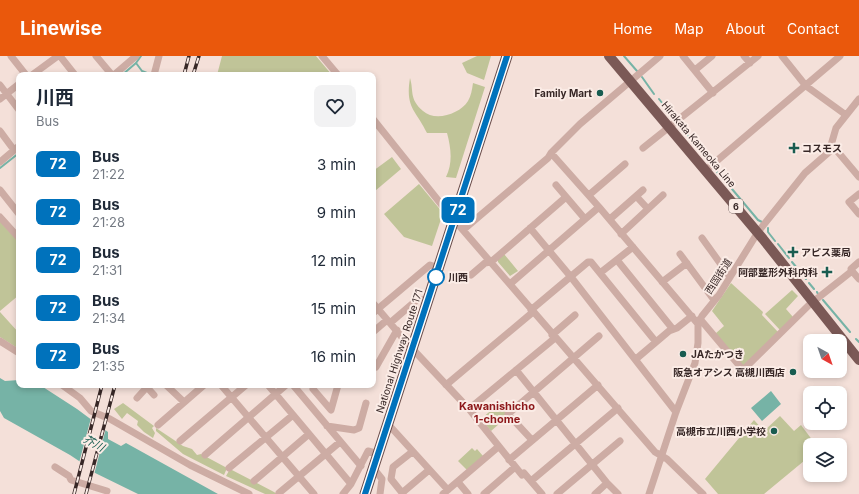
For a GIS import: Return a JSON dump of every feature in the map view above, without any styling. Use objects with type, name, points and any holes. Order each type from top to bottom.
[{"type":"highway","name":"National Highway Route 171","points":[[366,494],[507,56]]},
{"type":"main road","name":"Hirakata Kameoka Line","points":[[609,56],[758,232],[859,360]]},
{"type":"street","points":[[12,56],[24,72]]},
{"type":"street","points":[[36,72],[59,56],[72,72]]},
{"type":"street","points":[[96,56],[110,72]]},
{"type":"street","points":[[117,72],[136,56]]},
{"type":"street","points":[[155,72],[158,56]]},
{"type":"street","points":[[322,56],[335,72]]},
{"type":"street","points":[[463,230],[548,158],[551,153],[580,124],[660,56]]},
{"type":"street","points":[[683,56],[713,93]]},
{"type":"street","points":[[695,70],[712,56]]},
{"type":"street","points":[[744,56],[750,63]]},
{"type":"street","points":[[643,148],[758,56]]},
{"type":"street","points":[[782,56],[806,86],[846,115]]},
{"type":"street","points":[[706,170],[806,86],[835,57]]},
{"type":"street","points":[[0,85],[16,106]]},
{"type":"street","points":[[0,98],[16,86]]},
{"type":"street","name":"西国街道","points":[[699,322],[730,277],[758,232],[794,186],[829,152],[836,128],[859,99]]},
{"type":"street","points":[[376,123],[463,230],[553,336],[598,385],[655,452],[663,456],[703,494]]},
{"type":"street","points":[[0,131],[16,147]]},
{"type":"street","points":[[832,145],[859,177]]},
{"type":"street","points":[[0,162],[16,149]]},
{"type":"street","points":[[551,153],[589,195],[692,316],[743,370],[813,302],[852,271],[851,269],[859,262]]},
{"type":"street","points":[[589,195],[625,164]]},
{"type":"street","points":[[556,185],[585,219]]},
{"type":"street","points":[[0,190],[16,210]]},
{"type":"street","points":[[610,220],[643,190]]},
{"type":"street","points":[[859,194],[849,202],[859,214]]},
{"type":"street","points":[[621,234],[663,195]]},
{"type":"street","points":[[636,196],[648,209]]},
{"type":"street","points":[[471,275],[485,263],[491,262],[566,197]]},
{"type":"street","points":[[510,284],[599,207]]},
{"type":"street","points":[[0,217],[16,235]]},
{"type":"street","points":[[530,228],[571,277],[676,412]]},
{"type":"street","points":[[13,232],[16,229]]},
{"type":"street","points":[[702,238],[730,277]]},
{"type":"street","points":[[600,273],[633,247]]},
{"type":"street","points":[[680,254],[714,300]]},
{"type":"street","points":[[617,260],[672,328]]},
{"type":"street","points":[[446,385],[588,262],[591,262],[656,342]]},
{"type":"street","points":[[662,282],[687,263]]},
{"type":"street","points":[[439,268],[430,265],[376,311],[389,321],[469,409],[494,438],[492,440],[515,467],[522,475],[524,473],[542,494]]},
{"type":"street","points":[[852,271],[859,279]]},
{"type":"street","points":[[376,330],[418,299],[428,301]]},
{"type":"street","points":[[469,409],[516,370],[575,315]]},
{"type":"street","points":[[636,359],[672,328],[677,328],[692,316]]},
{"type":"street","points":[[649,494],[663,456],[676,412],[696,358],[699,322]]},
{"type":"street","points":[[376,367],[396,330]]},
{"type":"street","points":[[532,440],[508,414],[599,336]]},
{"type":"street","points":[[0,341],[16,351]]},
{"type":"street","points":[[516,370],[576,443],[592,465],[618,494]]},
{"type":"street","points":[[509,460],[598,385]]},
{"type":"street","points":[[66,388],[80,398],[97,415],[110,418],[190,465],[250,494]]},
{"type":"street","points":[[137,398],[144,388]]},
{"type":"street","points":[[148,388],[154,395]]},
{"type":"street","points":[[169,388],[184,402]]},
{"type":"street","points":[[158,425],[200,388]]},
{"type":"street","points":[[224,388],[314,494]]},
{"type":"street","points":[[180,442],[242,388]]},
{"type":"street","points":[[271,388],[351,484]]},
{"type":"street","points":[[205,455],[283,388]]},
{"type":"street","points":[[296,388],[360,466]]},
{"type":"street","points":[[313,389],[331,410],[337,388]]},
{"type":"street","points":[[328,426],[354,430],[359,428],[366,403]]},
{"type":"street","points":[[531,481],[618,408]]},
{"type":"street","points":[[229,468],[293,415]]},
{"type":"street","points":[[388,424],[429,470],[446,492],[498,446]]},
{"type":"street","points":[[279,493],[326,454],[339,441],[344,429]]},
{"type":"street","points":[[254,480],[309,434]]},
{"type":"street","points":[[557,494],[620,441]]},
{"type":"street","points":[[343,494],[351,484],[368,451],[378,454]]},
{"type":"street","points":[[412,452],[393,468],[391,479],[403,494],[429,470]]},
{"type":"street","points":[[55,467],[69,476],[71,480],[107,491]]},
{"type":"street","points":[[484,494],[515,467]]},
{"type":"street","points":[[374,469],[382,479],[380,494]]},
{"type":"street","points":[[458,482],[468,494]]},
{"type":"street","points":[[595,494],[607,483]]},
{"type":"green space","points":[[222,56],[316,56],[329,72],[218,72]]},
{"type":"green space","points":[[477,56],[491,56],[484,80],[467,73],[462,63]]},
{"type":"green space","points":[[410,78],[416,103],[423,111],[434,116],[453,113],[464,106],[470,97],[473,83],[485,87],[456,178],[446,177],[450,166],[451,155],[447,133],[427,133],[412,108],[409,96]]},
{"type":"green space","points":[[392,157],[401,169],[376,190],[376,169]]},
{"type":"green space","points":[[419,184],[443,213],[432,246],[404,237],[384,214]]},
{"type":"green space","points":[[0,220],[16,238],[16,298],[0,311]]},
{"type":"green space","points":[[504,254],[518,271],[510,276],[498,262],[498,259]]},
{"type":"green space","points":[[731,283],[763,312],[762,315],[778,332],[743,368],[715,334],[724,326],[712,311]]},
{"type":"green space","points":[[792,290],[798,296],[786,309],[793,317],[780,330],[765,314]]},
{"type":"green space","points":[[0,312],[16,330],[16,347],[0,337]]},
{"type":"green space","points":[[502,401],[509,410],[505,414],[507,417],[491,431],[481,419]]},
{"type":"green space","points":[[123,403],[154,426],[152,428],[155,433],[153,438],[144,432],[137,425],[138,421],[127,413],[122,419],[114,409]]},
{"type":"green space","points":[[780,416],[794,431],[801,425],[803,430],[805,430],[811,438],[803,438],[803,462],[764,494],[718,494],[705,479],[754,420],[764,431]]},
{"type":"green space","points":[[156,428],[183,446],[192,449],[197,455],[201,454],[227,468],[224,475],[183,454],[156,431]]},
{"type":"green space","points":[[472,448],[475,451],[477,449],[483,456],[467,470],[458,461]]},
{"type":"green space","points":[[230,469],[277,494],[265,494],[226,476]]},
{"type":"water","name":"芥川","points":[[0,378],[5,381],[16,380],[16,388],[45,388],[77,409],[108,432],[108,439],[121,446],[126,443],[218,494],[138,494],[89,470],[70,455],[4,418],[0,411]]},
{"type":"water","points":[[771,391],[781,404],[762,421],[751,408]]},
{"type":"pier","points":[[91,418],[106,428],[94,475],[79,463]]},
{"type":"waterway","points":[[126,72],[136,63],[141,56]]},
{"type":"waterway","points":[[624,56],[637,71]]},
{"type":"waterway","points":[[136,63],[144,72]]},
{"type":"waterway","points":[[642,77],[654,94]]},
{"type":"waterway","points":[[659,99],[675,119]]},
{"type":"waterway","points":[[678,124],[696,145]]},
{"type":"waterway","points":[[0,168],[16,155]]},
{"type":"waterway","points":[[717,172],[727,183]]},
{"type":"waterway","points":[[732,189],[758,220],[762,222]]},
{"type":"waterway","points":[[768,228],[768,232],[775,241]]},
{"type":"waterway","points":[[778,244],[789,258]]},
{"type":"waterway","points":[[792,262],[806,279]]},
{"type":"waterway","points":[[809,283],[814,289]]},
{"type":"waterway","points":[[823,300],[850,332]]},
{"type":"waterway","points":[[856,339],[859,342]]},
{"type":"railway","points":[[185,72],[189,56]]},
{"type":"railway","points":[[194,72],[199,56]]},
{"type":"railway","points":[[74,494],[101,388]]},
{"type":"railway","points":[[86,494],[114,388]]},
{"type":"bus line","name":"72","points":[[365,494],[449,240],[507,56]]},
{"type":"place","name":"Family Mart","points":[[600,93]]},
{"type":"place","name":"コスモス","points":[[794,148]]},
{"type":"place","name":"アピス薬局","points":[[793,252]]},
{"type":"place","name":"阿部整形外科内科","points":[[827,272]]},
{"type":"place","name":"川西","points":[[436,277]]},
{"type":"place","name":"JAたかつき","points":[[683,354]]},
{"type":"place","name":"阪急オアシス 高槻川西店","points":[[793,372]]},
{"type":"place","name":"高槻市立川西小学校","points":[[774,431]]},
{"type":"district","name":"Kawanishicho 1-chome","points":[[497,412]]}]
